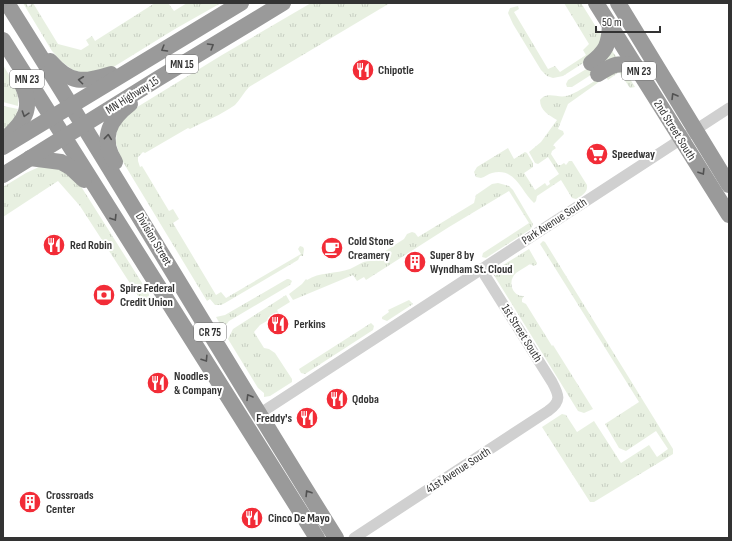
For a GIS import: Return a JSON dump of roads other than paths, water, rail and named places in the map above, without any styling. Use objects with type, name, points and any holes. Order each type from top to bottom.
[{"type":"highway","name":"Division Street","points":[[7,3],[336,538]]},
{"type":"highway","name":"MN Highway 15","points":[[3,147],[241,3]]},
{"type":"highway","name":"MN Highway 15","points":[[3,175],[283,3]]},
{"type":"highway","name":"2nd Street South","points":[[596,3],[729,215]]},
{"type":"highway","name":"2nd Street South","points":[[618,3],[694,130],[729,185]]},
{"type":"highway","points":[[610,25],[607,46],[594,68],[620,63],[635,65]]},
{"type":"highway","points":[[26,33],[56,68],[76,80],[92,80],[132,68]]},
{"type":"highway","name":"Division Street","points":[[3,40],[317,538]]},
{"type":"highway","points":[[3,54],[27,95],[27,111],[24,119],[3,141]]},
{"type":"highway","points":[[151,235],[143,207],[112,157],[108,149],[107,139],[111,124],[119,114],[159,78]]},
{"type":"highway","points":[[30,158],[61,162],[70,167],[98,192]]},
{"type":"street","name":"Park Avenue South","points":[[259,414],[729,108]]},
{"type":"street","name":"1st Street South","points":[[482,269],[552,382],[558,395],[558,399]]},
{"type":"street","name":"41st Avenue South","points":[[354,538],[554,407],[558,399]]},
{"type":"place","name":"Chipotle","points":[[363,70]]},
{"type":"place","name":"Speedway","points":[[597,154]]},
{"type":"place","name":"Red Robin","points":[[54,245]]},
{"type":"place","name":"Cold Stone Creamery","points":[[332,248]]},
{"type":"place","name":"Super 8 by Wyndham St. Cloud","points":[[415,262]]},
{"type":"place","name":"Spire Federal Credit Union","points":[[104,295]]},
{"type":"place","name":"Perkins","points":[[278,324]]},
{"type":"place","name":"Noodles & Company","points":[[158,383]]},
{"type":"place","name":"Qdoba","points":[[337,399]]},
{"type":"place","name":"Freddy's","points":[[307,418]]},
{"type":"place","name":"Crossroads Center","points":[[30,502]]},
{"type":"place","name":"Cinco De Mayo","points":[[252,518]]}]
